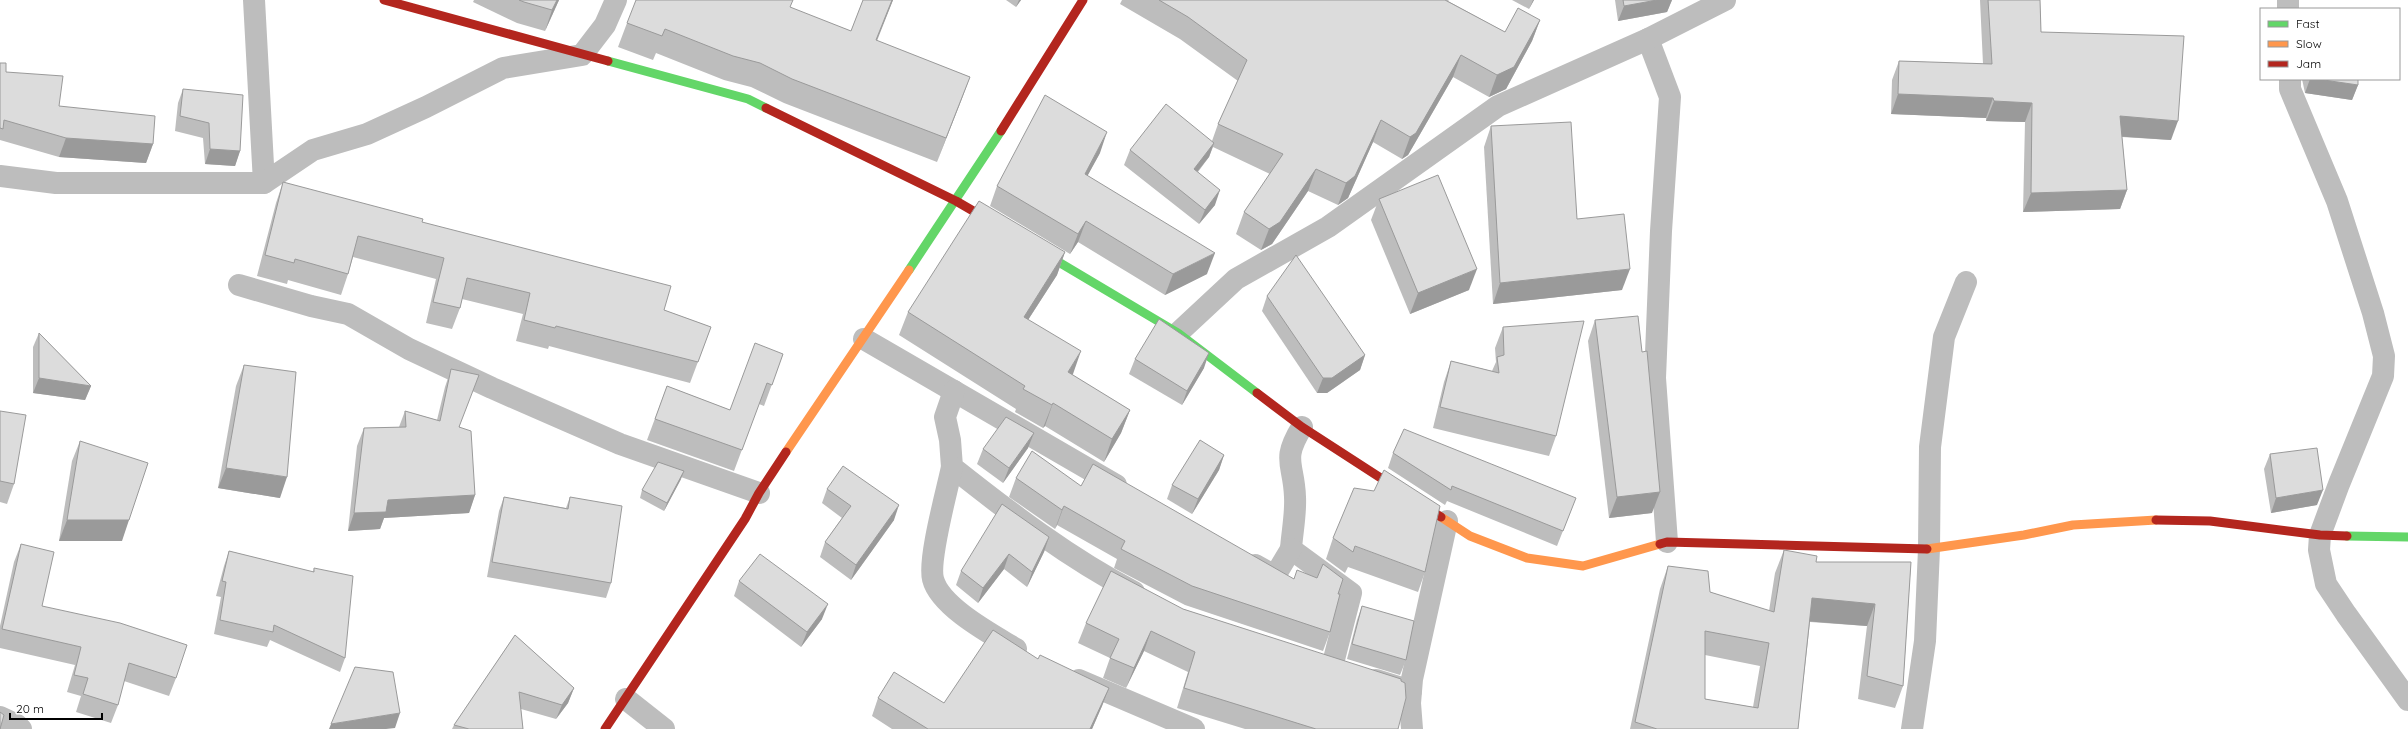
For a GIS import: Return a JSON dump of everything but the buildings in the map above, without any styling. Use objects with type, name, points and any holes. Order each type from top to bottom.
[{"type":"street","points":[[254,0],[264,183]]},
{"type":"street","points":[[384,0],[748,99],[956,201],[1010,233]]},
{"type":"street","points":[[0,176],[56,182],[264,183],[313,150],[367,134],[426,107],[503,68],[582,55],[605,25],[616,0]]},
{"type":"street","points":[[604,729],[626,699],[745,519],[760,493],[956,201],[1083,0]]},
{"type":"street","points":[[1178,333],[1236,279],[1328,227],[1498,106],[1648,39],[1725,0]]},
{"type":"street","points":[[1648,39],[1670,97],[1661,231],[1655,378],[1667,542]]},
{"type":"street","points":[[2290,80],[2290,89],[2337,201],[2373,313],[2384,356],[2383,376],[2356,439],[2320,535],[2319,550],[2326,584],[2408,700]]},
{"type":"street","points":[[1024,241],[1178,333],[1302,427],[1470,536],[1527,558],[1583,566],[1667,542],[1930,548],[2024,535],[2073,525],[2146,520],[2210,521],[2320,535],[2408,537]]},
{"type":"street","points":[[1915,728],[1925,642],[1930,548],[1930,447],[1944,337],[1966,282]]},
{"type":"street","points":[[239,286],[311,306],[348,314],[408,349],[606,438],[760,493]]},
{"type":"street","points":[[864,340],[1131,493]]},
{"type":"street","points":[[954,391],[945,417],[950,440],[952,467],[934,551],[933,579],[944,599],[971,620],[1030,658]]},
{"type":"street","points":[[1238,555],[1275,576],[1291,550],[1295,498],[1289,457],[1294,441],[1302,427]]},
{"type":"street","points":[[952,467],[1008,512],[1098,574],[1153,602]]},
{"type":"street","points":[[1412,729],[1412,690],[1446,520]]},
{"type":"street","points":[[1291,550],[1351,593],[1332,667]]},
{"type":"street","points":[[1311,660],[1412,690]]},
{"type":"street","points":[[1059,671],[1194,729]]},
{"type":"street","points":[[626,699],[664,729]]},
{"type":"street","points":[[0,717],[17,724],[21,729]]},
{"type":"traffic: fast","points":[[608,61],[748,99],[766,108]]},
{"type":"traffic: fast","points":[[909,270],[1001,131]]},
{"type":"traffic: fast","points":[[1035,248],[1178,333],[1257,393]]},
{"type":"traffic: fast","points":[[2347,536],[2408,537]]},
{"type":"traffic: slow","points":[[786,452],[909,270]]},
{"type":"traffic: slow","points":[[1441,517],[1470,536],[1527,558],[1583,566],[1660,544]]},
{"type":"traffic: slow","points":[[1927,549],[2024,535],[2073,525],[2156,520]]},
{"type":"traffic: jam","points":[[384,0],[608,61]]},
{"type":"traffic: jam","points":[[1001,131],[1083,0]]},
{"type":"traffic: jam","points":[[766,108],[956,201],[999,226]]},
{"type":"traffic: jam","points":[[1257,393],[1302,427],[1441,517]]},
{"type":"traffic: jam","points":[[605,729],[745,519],[759,493],[786,452]]},
{"type":"traffic: jam","points":[[2156,520],[2210,521],[2320,535],[2347,536]]},
{"type":"traffic: jam","points":[[1660,544],[1667,542],[1927,549]]}]
